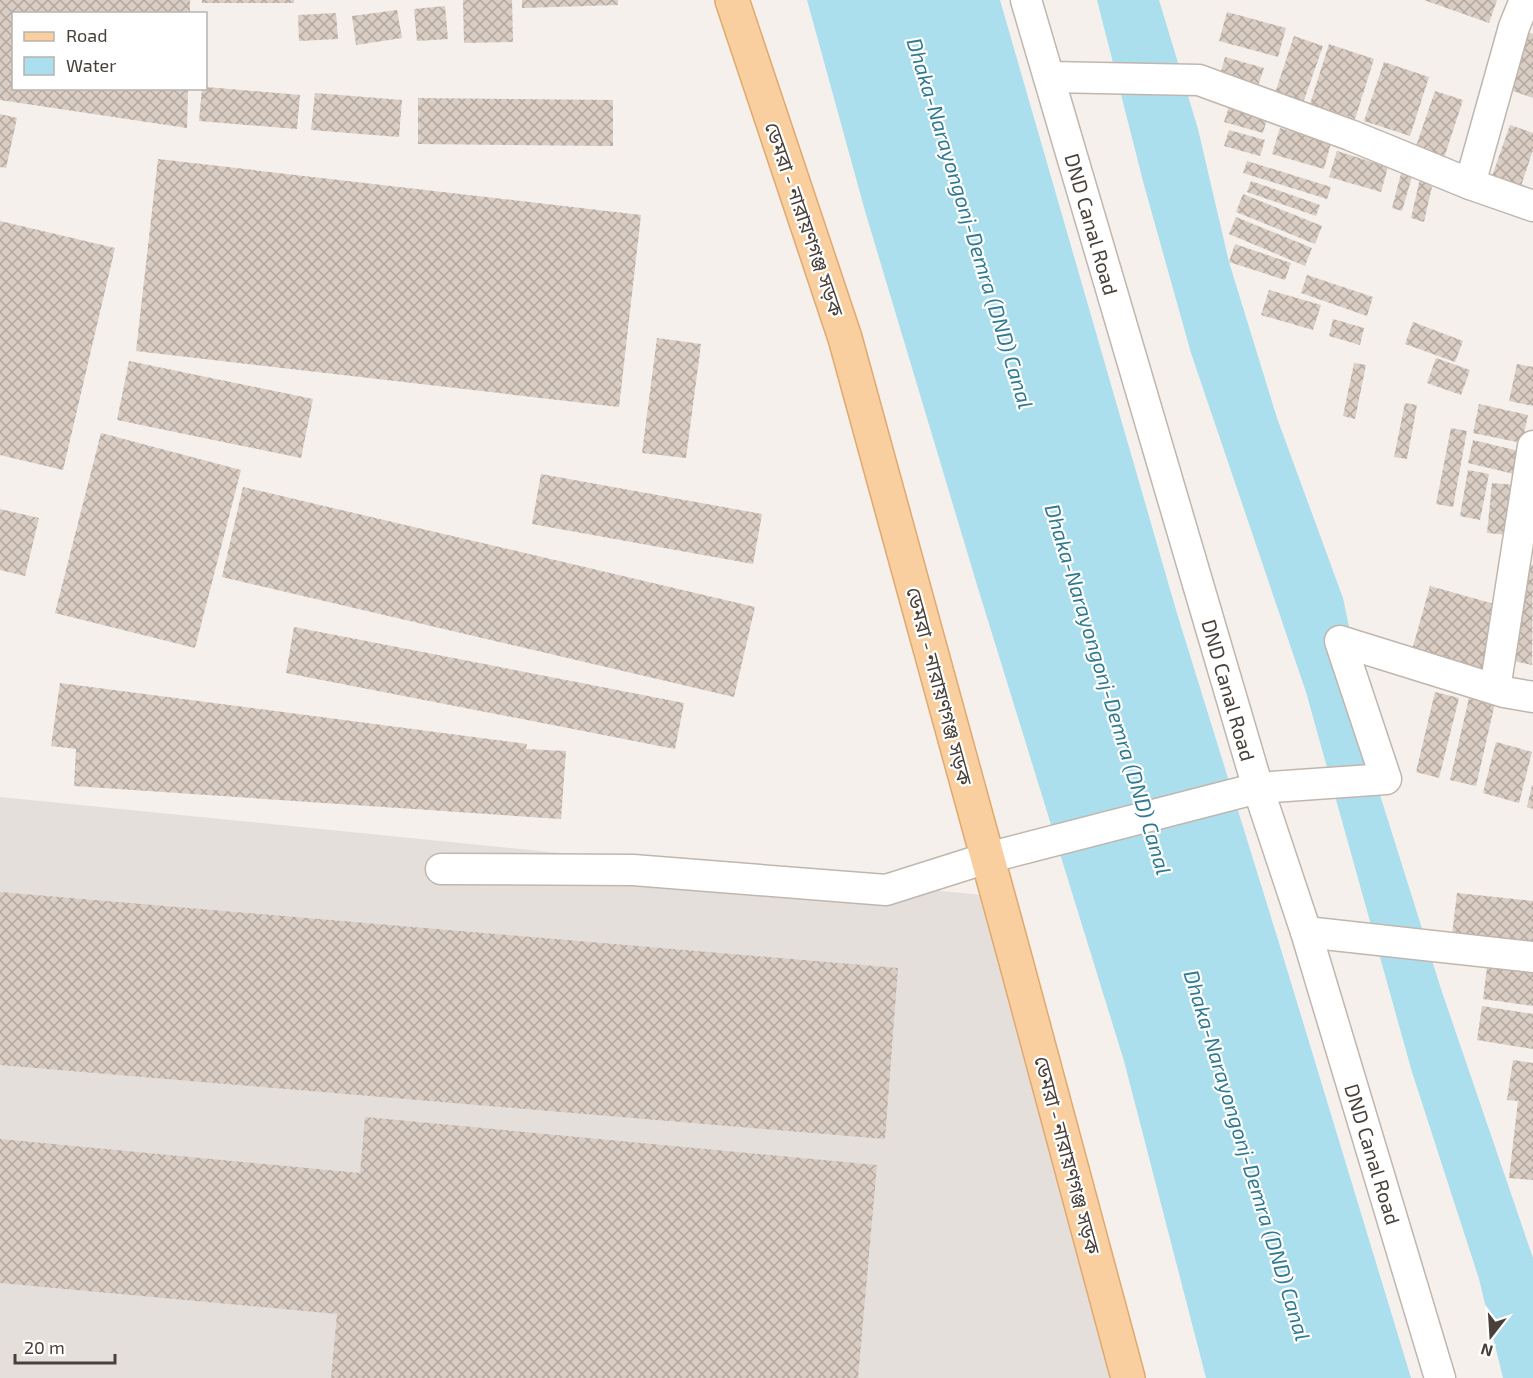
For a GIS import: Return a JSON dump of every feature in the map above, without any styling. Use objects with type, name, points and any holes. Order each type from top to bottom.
[{"type":"main road","name":"ডেমরা - নারায়ণগঞ্জ সড়ক","points":[[732,0],[845,338],[1128,1378]]},
{"type":"street","name":"DND Canal Road","points":[[1026,0],[1258,788],[1306,932],[1440,1378]]},
{"type":"street","points":[[1470,184],[1514,27],[1525,0]]},
{"type":"street","points":[[1049,77],[1199,80],[1350,135],[1470,184],[1533,206]]},
{"type":"street","points":[[1495,689],[1533,446]]},
{"type":"street","points":[[441,868],[633,870],[886,890],[987,858],[1258,788],[1386,779],[1340,641],[1495,689],[1533,697]]},
{"type":"street","points":[[1306,932],[1533,957]]},
{"type":"shaded area","points":[[0,797],[982,895],[1110,1378],[0,1378]]},
{"type":"water","name":"Dhaka-Narayongonj-Demra (DND) Canal","points":[[807,0],[1000,0],[1176,610],[1411,1378],[1206,1378],[1124,1061],[977,585],[865,211]]},
{"type":"water","points":[[1097,0],[1159,0],[1198,129],[1229,262],[1277,418],[1343,598],[1357,665],[1364,744],[1441,989],[1533,1258],[1533,1378],[1503,1378],[1479,1279],[1412,1072],[1306,692],[1191,353],[1144,185]]},
{"type":"building","points":[[0,0],[190,0],[190,12],[12,12],[12,90],[188,90],[187,128],[0,100]]},
{"type":"building","points":[[202,0],[294,0],[294,3],[202,3]]},
{"type":"building","points":[[463,0],[512,0],[513,42],[464,43]]},
{"type":"building","points":[[522,0],[618,0],[618,5],[522,8]]},
{"type":"building","points":[[1424,0],[1497,0],[1489,23]]},
{"type":"building","points":[[445,6],[448,39],[417,41],[414,9]]},
{"type":"building","points":[[397,10],[402,38],[356,45],[352,16]]},
{"type":"building","points":[[1227,12],[1286,28],[1278,57],[1219,41]]},
{"type":"building","points":[[336,13],[338,39],[299,41],[298,15]]},
{"type":"building","points":[[1523,30],[1533,34],[1533,98],[1504,88]]},
{"type":"building","points":[[1294,36],[1323,46],[1303,103],[1275,93]]},
{"type":"building","points":[[1329,44],[1374,59],[1355,119],[1310,104]]},
{"type":"building","points":[[1225,57],[1264,68],[1258,86],[1220,75]]},
{"type":"building","points":[[1384,62],[1429,77],[1410,136],[1364,121]]},
{"type":"building","points":[[207,87],[300,95],[297,129],[199,121],[202,90],[207,90]]},
{"type":"building","points":[[1435,91],[1463,100],[1444,158],[1415,149]]},
{"type":"building","points":[[315,93],[402,100],[399,137],[311,130]]},
{"type":"building","points":[[418,98],[613,100],[613,146],[418,144]]},
{"type":"building","points":[[1230,104],[1268,115],[1263,133],[1224,122]]},
{"type":"building","points":[[0,114],[17,118],[6,168],[0,167]]},
{"type":"building","points":[[1510,125],[1533,133],[1533,150],[1519,192],[1490,182]]},
{"type":"building","points":[[1280,128],[1331,143],[1324,169],[1272,154]]},
{"type":"building","points":[[1229,130],[1265,140],[1260,156],[1224,146]]},
{"type":"building","points":[[1337,151],[1388,167],[1381,192],[1329,177]]},
{"type":"building","points":[[158,159],[641,215],[619,407],[136,351]]},
{"type":"building","points":[[1247,161],[1331,187],[1327,199],[1243,173]]},
{"type":"building","points":[[1402,170],[1413,173],[1402,211],[1392,208]]},
{"type":"building","points":[[1421,174],[1434,178],[1424,222],[1411,218]]},
{"type":"building","points":[[1251,181],[1320,205],[1316,216],[1247,192]]},
{"type":"building","points":[[1243,194],[1322,226],[1315,244],[1236,212]]},
{"type":"building","points":[[1236,217],[1312,248],[1305,266],[1229,234]]},
{"type":"building","points":[[0,221],[115,248],[63,470],[0,455]]},
{"type":"building","points":[[1235,244],[1291,263],[1285,280],[1229,262]]},
{"type":"building","points":[[1307,275],[1373,297],[1367,316],[1301,293]]},
{"type":"building","points":[[1269,290],[1321,305],[1313,330],[1261,315]]},
{"type":"building","points":[[1333,319],[1364,328],[1360,345],[1329,336]]},
{"type":"building","points":[[1413,322],[1463,341],[1455,362],[1405,344]]},
{"type":"building","points":[[657,338],[701,344],[686,458],[642,453]]},
{"type":"building","points":[[1436,358],[1470,370],[1461,395],[1427,383]]},
{"type":"building","points":[[129,361],[313,399],[301,458],[117,420]]},
{"type":"building","points":[[1354,363],[1366,365],[1355,419],[1343,416]]},
{"type":"building","points":[[1517,364],[1533,367],[1533,406],[1509,401]]},
{"type":"building","points":[[1405,403],[1417,405],[1407,459],[1394,457]]},
{"type":"building","points":[[1479,404],[1528,415],[1522,443],[1473,433]]},
{"type":"building","points":[[1451,428],[1467,431],[1453,507],[1436,504]]},
{"type":"building","points":[[101,433],[241,470],[195,648],[55,613]]},
{"type":"building","points":[[1473,440],[1523,452],[1518,475],[1468,463]]},
{"type":"building","points":[[1468,470],[1489,474],[1480,520],[1460,516]]},
{"type":"building","points":[[541,474],[762,514],[753,564],[532,524]]},
{"type":"building","points":[[1492,483],[1515,485],[1510,535],[1487,533]]},
{"type":"building","points":[[243,487],[755,607],[734,697],[222,577]]},
{"type":"building","points":[[0,509],[39,518],[25,576],[0,570]]},
{"type":"building","points":[[1527,564],[1533,565],[1532,665],[1505,659]]},
{"type":"building","points":[[1430,586],[1505,607],[1487,671],[1412,650]]},
{"type":"building","points":[[294,627],[684,703],[675,749],[286,673]]},
{"type":"building","points":[[60,683],[527,744],[526,749],[566,751],[561,819],[74,786],[76,749],[51,746]]},
{"type":"building","points":[[1435,692],[1459,698],[1439,778],[1416,772]]},
{"type":"building","points":[[1469,698],[1495,703],[1476,786],[1450,780]]},
{"type":"building","points":[[1496,742],[1532,752],[1519,803],[1483,793]]},
{"type":"building","points":[[1533,785],[1533,809],[1527,807]]},
{"type":"building","points":[[0,892],[898,968],[885,1139],[0,1065]]},
{"type":"building","points":[[1457,893],[1533,901],[1533,945],[1452,935]]},
{"type":"building","points":[[1488,960],[1533,966],[1533,1006],[1483,999]]},
{"type":"building","points":[[1482,1006],[1533,1014],[1533,1049],[1477,1040]]},
{"type":"building","points":[[1513,1060],[1533,1063],[1533,1180],[1509,1178],[1518,1101],[1507,1100]]},
{"type":"building","points":[[365,1117],[877,1165],[858,1378],[331,1378],[337,1314],[0,1283],[0,1139],[360,1173]]}]
